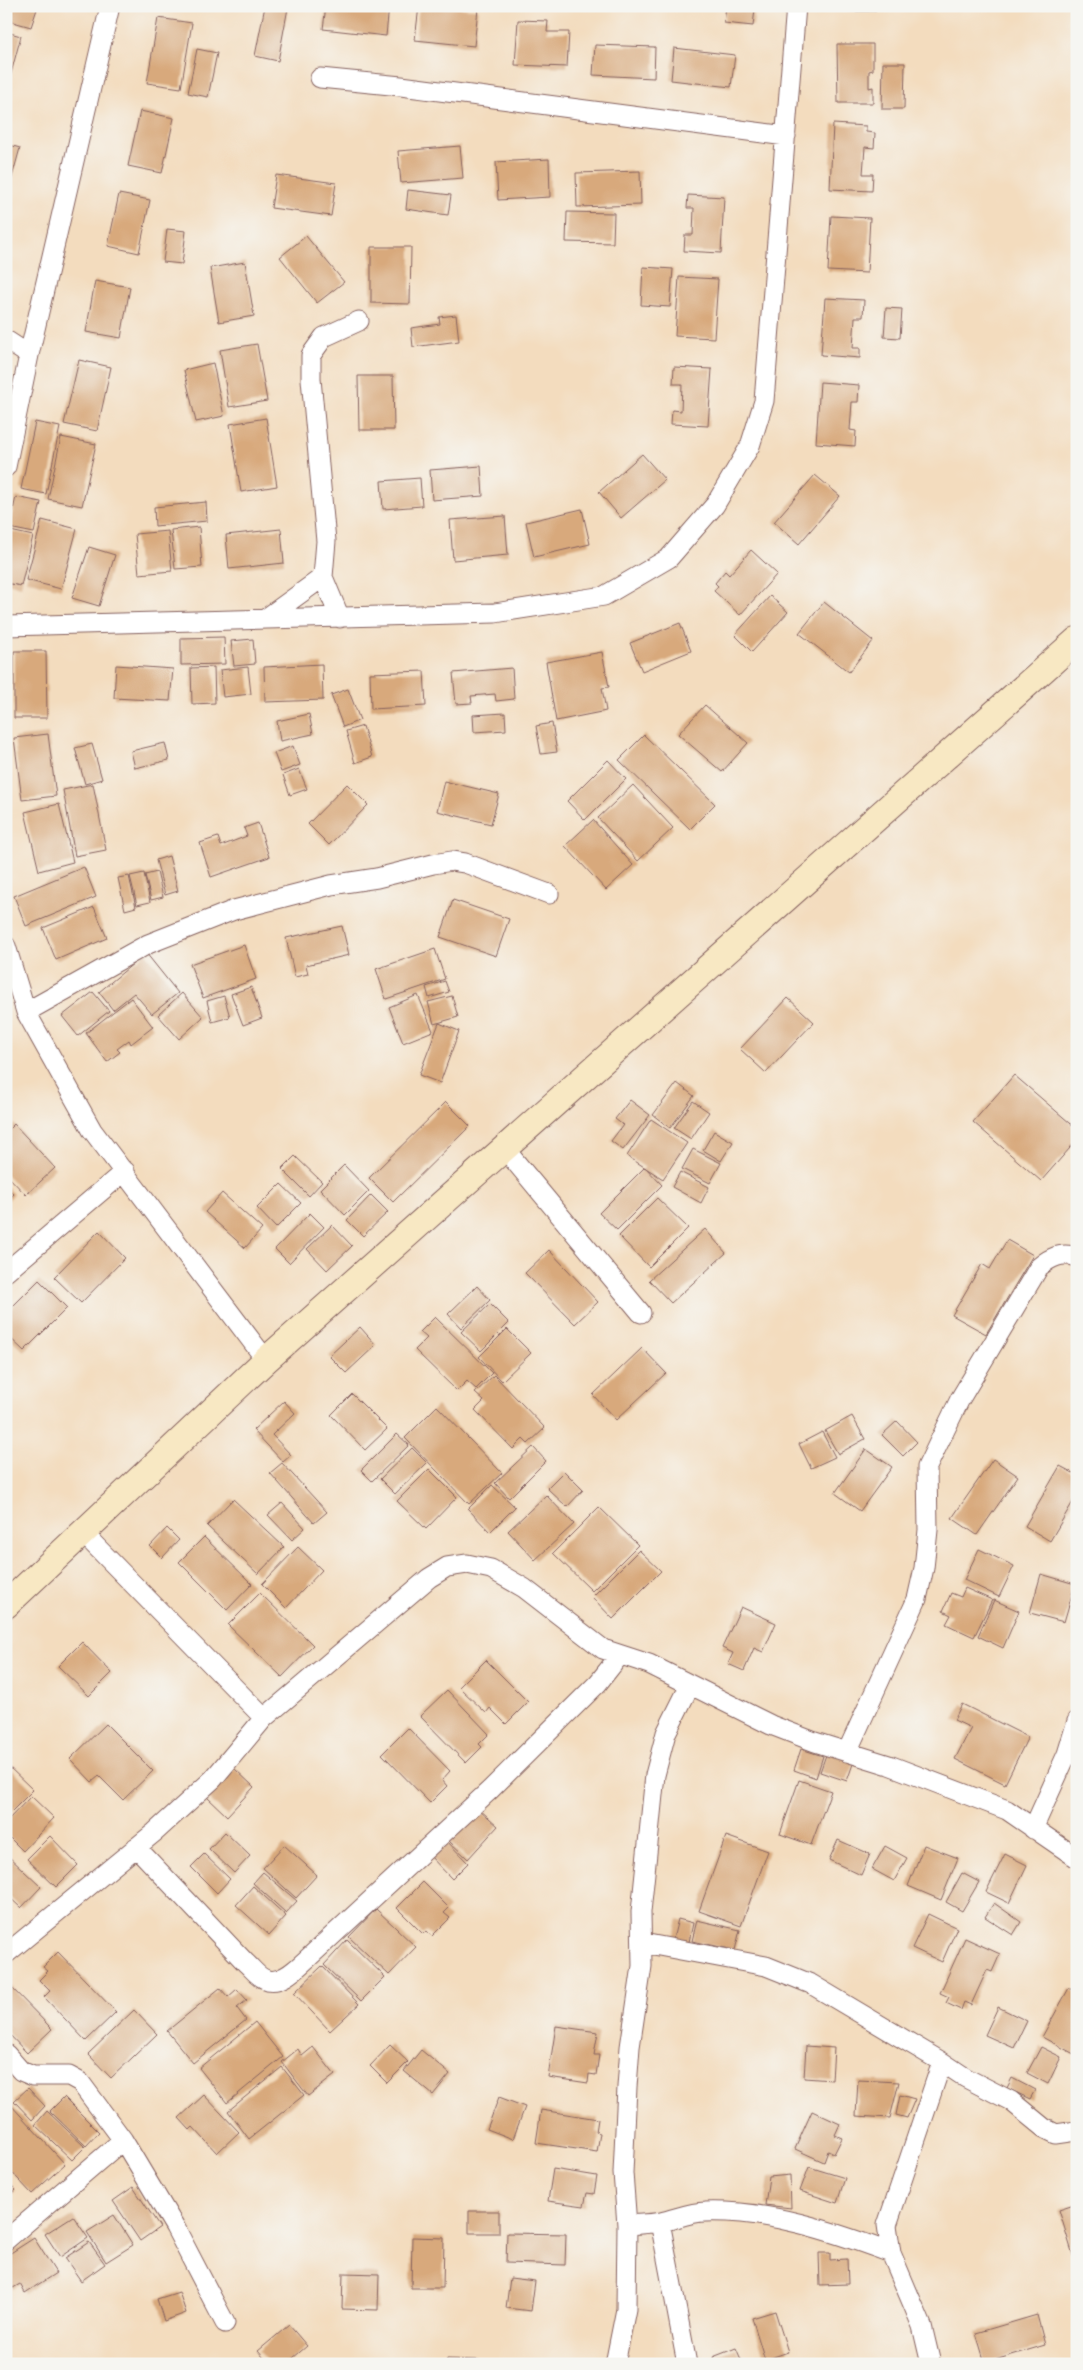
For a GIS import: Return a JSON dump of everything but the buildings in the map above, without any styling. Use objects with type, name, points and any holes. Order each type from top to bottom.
[{"type":"main road","points":[[6,1605],[266,1360],[1077,640]]},
{"type":"street","points":[[6,468],[29,355],[110,6]]},
{"type":"street","points":[[6,626],[495,613],[604,596],[669,558],[715,505],[750,446],[764,400],[796,6]]},
{"type":"street","points":[[320,78],[401,86],[786,136]]},
{"type":"street","points":[[340,618],[323,577],[326,541],[311,379],[311,355],[324,337],[359,321]]},
{"type":"street","points":[[6,340],[29,355]]},
{"type":"street","points":[[265,619],[323,577]]},
{"type":"street","points":[[26,1012],[148,944],[234,910],[332,885],[452,861],[465,863],[549,894]]},
{"type":"street","points":[[6,946],[26,1012],[92,1130],[125,1171],[266,1360]]},
{"type":"street","points":[[504,1148],[641,1313]]},
{"type":"street","points":[[6,1272],[125,1171]]},
{"type":"street","points":[[847,1752],[917,1599],[924,1568],[928,1530],[927,1467],[933,1451],[960,1399],[1039,1267],[1051,1257],[1068,1254],[1077,1257]]},
{"type":"street","points":[[83,1533],[264,1718]]},
{"type":"street","points":[[6,1954],[136,1847],[213,1779],[264,1718],[429,1578],[447,1567],[467,1564],[491,1569],[524,1588],[603,1649],[649,1664],[771,1725],[889,1765],[1007,1810],[1077,1858]]},
{"type":"street","points":[[136,1847],[246,1963],[264,1979],[275,1980],[290,1974],[307,1959],[490,1790],[598,1683],[620,1655]]},
{"type":"street","points":[[615,2364],[626,2309],[627,2225],[623,2173],[624,2142],[630,2047],[642,1966],[641,1912],[655,1775],[666,1733],[690,1685]]},
{"type":"street","points":[[1033,1829],[1067,1754],[1077,1721]]},
{"type":"street","points":[[643,1943],[766,1966],[811,1984],[966,2078],[1011,2101],[1044,2128],[1056,2134],[1077,2131]]},
{"type":"street","points":[[6,2054],[20,2070],[33,2076],[69,2076],[80,2082],[123,2140],[175,2227],[225,2323]]},
{"type":"street","points":[[931,2364],[922,2326],[891,2253],[887,2224],[942,2062]]},
{"type":"street","points":[[6,2240],[123,2140]]},
{"type":"street","points":[[627,2225],[660,2222],[704,2212],[732,2213],[798,2223],[838,2234],[891,2253]]},
{"type":"street","points":[[660,2222],[687,2364]]}]
